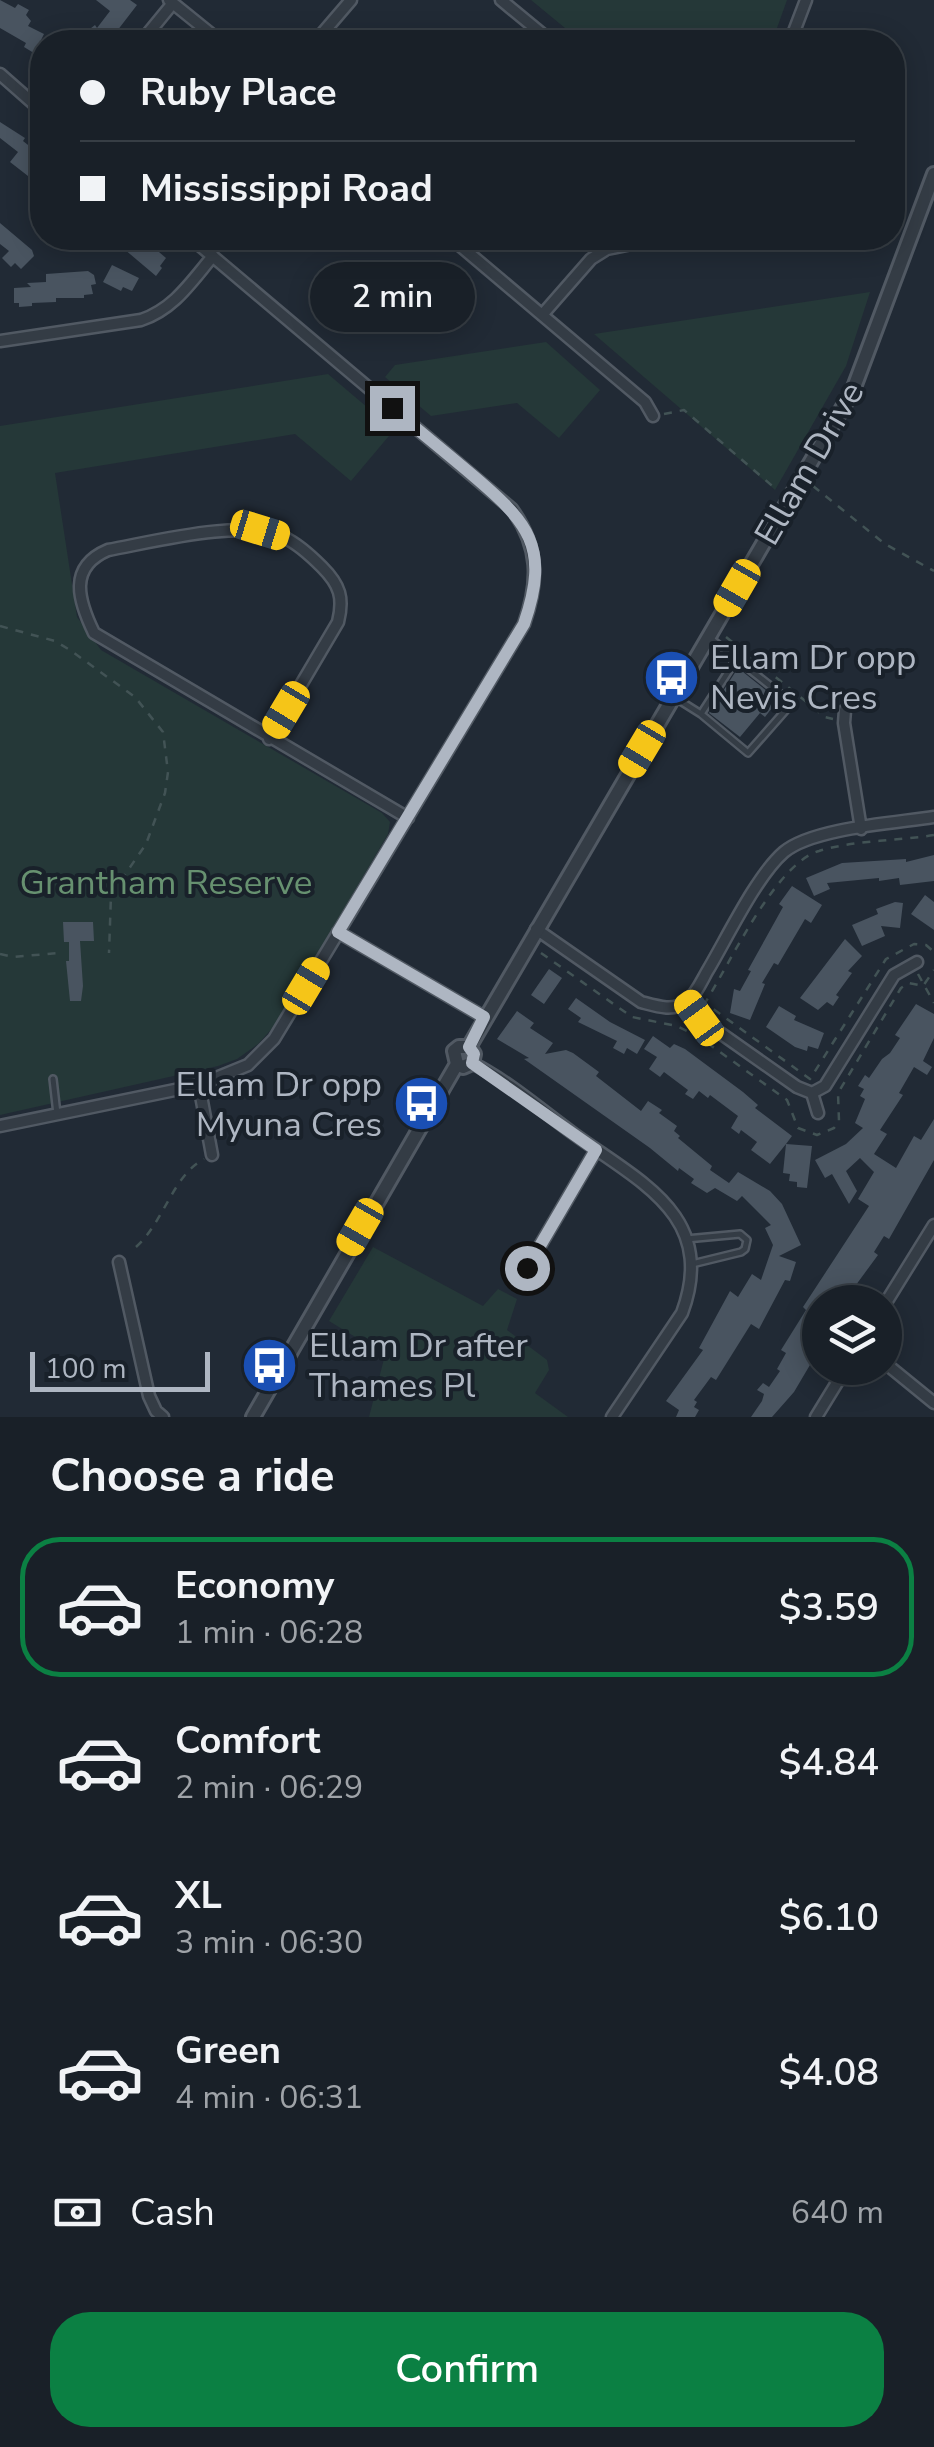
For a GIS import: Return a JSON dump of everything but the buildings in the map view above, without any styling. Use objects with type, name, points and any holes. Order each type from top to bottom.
[{"type":"street","points":[[326,30],[352,0]]},
{"type":"street","points":[[501,0],[535,30]]},
{"type":"street","points":[[795,30],[806,0]]},
{"type":"street","points":[[150,30],[171,2],[205,30]]},
{"type":"street","points":[[0,74],[30,100]]},
{"type":"street","name":"Ellam Drive","points":[[469,1047],[853,390],[934,174]]},
{"type":"street","points":[[0,1126],[200,1085],[248,1065],[274,1039],[524,624],[533,598],[536,573],[532,545],[512,509],[205,250]]},
{"type":"street","points":[[465,250],[644,402],[652,416]]},
{"type":"street","points":[[542,315],[591,259],[605,250]]},
{"type":"street","points":[[0,341],[142,320],[159,314],[175,301],[212,256]]},
{"type":"street","points":[[269,739],[338,622],[343,602],[336,581],[286,538],[260,530],[232,530],[92,556],[82,568],[80,582],[94,633],[269,739],[408,818]]},
{"type":"street","points":[[845,710],[860,829]]},
{"type":"street","points":[[536,929],[642,1002],[674,1007],[687,1001],[761,882],[785,852],[819,836],[934,817]]},
{"type":"street","points":[[338,932],[484,1017]]},
{"type":"street","points":[[812,1093],[825,1086],[894,975],[917,962]]},
{"type":"street","points":[[687,1001],[699,1018],[797,1087],[812,1093]]},
{"type":"street","points":[[253,1417],[457,1064],[454,1052],[459,1047],[469,1047],[474,1054],[472,1063]]},
{"type":"street","points":[[457,1064],[463,1067],[472,1063]]},
{"type":"street","points":[[472,1063],[662,1198],[686,1239],[692,1264],[688,1295],[675,1327],[612,1417]]},
{"type":"street","points":[[200,1085],[212,1155]]},
{"type":"street","points":[[812,1093],[818,1112]]},
{"type":"street","points":[[527,1268],[596,1150]]},
{"type":"street","points":[[897,1285],[934,1224]]},
{"type":"street","points":[[119,1262],[149,1396],[156,1412],[163,1417]]},
{"type":"street","points":[[902,1377],[934,1402]]},
{"type":"street","points":[[816,1417],[836,1385]]},
{"type":"lane","points":[[673,697],[748,753],[792,703],[708,637]]},
{"type":"lane","points":[[700,714],[738,658]]},
{"type":"lane","points":[[53,1079],[57,1114]]},
{"type":"lane","points":[[686,1239],[740,1234],[747,1240],[746,1249],[741,1252],[692,1264]]},
{"type":"path","points":[[652,416],[684,410],[776,490]]},
{"type":"path","points":[[814,486],[885,544],[934,571]]},
{"type":"path","points":[[0,626],[55,641],[135,696],[163,732],[168,761],[165,793],[146,844],[111,895],[109,953]]},
{"type":"path","points":[[726,637],[825,717],[844,723]]},
{"type":"path","points":[[934,835],[818,851],[797,862],[780,880],[705,1003],[810,1080],[886,958],[914,944],[926,945],[934,952]]},
{"type":"path","points":[[0,954],[17,957],[58,953],[58,958]]},
{"type":"path","points":[[538,953],[544,953],[632,1017],[678,1026],[699,1037],[787,1100],[798,1128],[817,1135],[838,1122],[838,1093],[901,988],[910,982],[923,986]]},
{"type":"path","points":[[917,962],[923,986],[934,1003]]},
{"type":"path","points":[[923,986],[934,970]]},
{"type":"path","points":[[136,1247],[152,1232],[189,1167],[212,1155]]},
{"type":"green space","points":[[531,0],[787,0],[776,30],[567,30]]},
{"type":"green space","points":[[870,292],[846,366],[775,490],[594,334]]},
{"type":"green space","points":[[546,342],[600,390],[559,438],[517,403],[431,416],[385,377],[395,365]]},
{"type":"green space","name":"Grantham Reserve","points":[[328,374],[394,430],[351,481],[295,434],[55,473],[77,617],[101,650],[382,813],[390,822],[388,834],[277,1023],[258,1044],[237,1059],[218,1066],[0,1115],[0,426]]},
{"type":"green space","points":[[373,1247],[483,1306],[498,1289],[517,1299],[507,1330],[547,1360],[549,1370],[535,1393],[568,1417],[369,1417],[385,1355],[329,1321]]},
{"type":"place","name":"Ellam Dr opp Nevis Cres","points":[[671,677]]},
{"type":"place","name":"Ellam Dr opp Myuna Cres","points":[[421,1104]]},
{"type":"place","name":"Ellam Dr after Thames Pl","points":[[270,1365]]},
{"type":"route","points":[[392,408],[512,509],[532,545],[536,573],[524,624],[338,932],[484,1017],[469,1047],[474,1054],[472,1063],[596,1150],[527,1268]]}]
